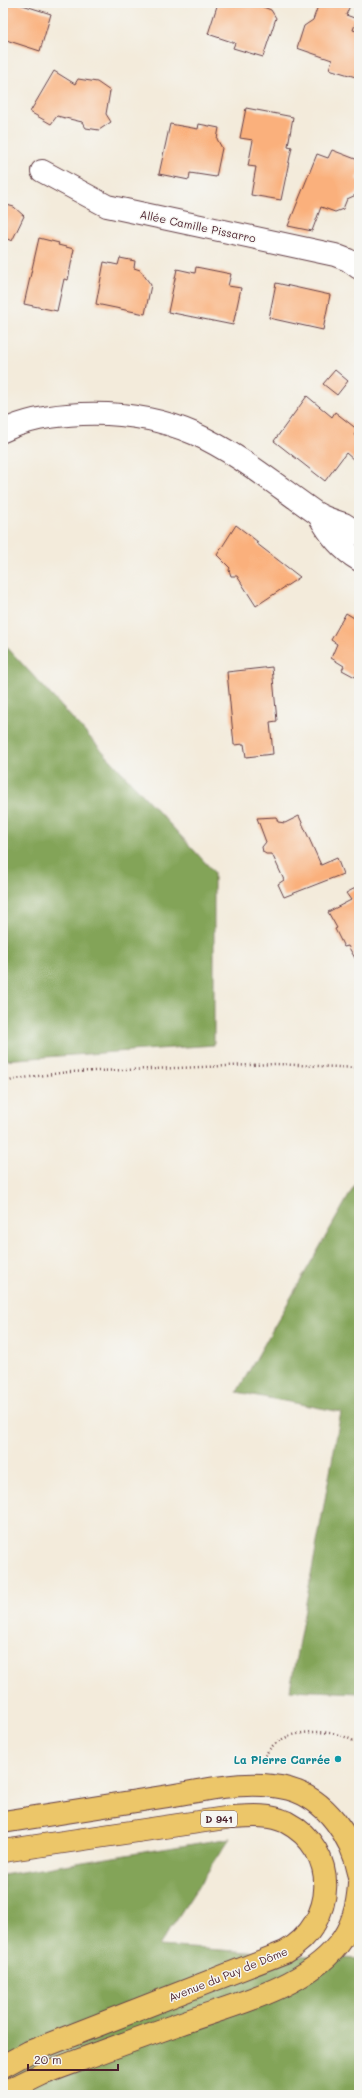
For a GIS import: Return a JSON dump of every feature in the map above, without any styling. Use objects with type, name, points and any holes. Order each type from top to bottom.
[{"type":"main road","points":[[3,1822],[231,1786],[252,1785],[290,1789],[317,1804],[344,1832],[358,1865],[320,1861]]},
{"type":"main road","name":"Avenue du Puy de Dôme","points":[[3,1851],[232,1817],[260,1815],[276,1818],[299,1831],[315,1850],[324,1875],[326,1890],[321,1912],[312,1929],[294,1947],[254,1965],[29,2052],[3,2066]]},
{"type":"main road","points":[[3,2093],[49,2072],[287,1984],[313,1967],[338,1945],[351,1922],[355,1910],[359,1883]]},
{"type":"street","name":"Allée Camille Pissarro","points":[[42,171],[107,206],[328,253],[348,260],[359,268]]},
{"type":"street","points":[[3,431],[49,417],[71,415],[114,415],[156,420],[189,430],[214,442],[234,454],[318,514],[346,525],[359,534]]},
{"type":"street","points":[[318,514],[326,530],[344,549],[359,560]]},
{"type":"path","points":[[3,1083],[16,1079],[68,1072],[276,1064],[359,1068]]},
{"type":"path","points":[[252,1785],[268,1750],[280,1740],[301,1734],[322,1732],[342,1736],[359,1746]]},
{"type":"green space","points":[[3,643],[214,872],[214,1045],[3,1060]]},
{"type":"green space","points":[[359,1178],[359,1693],[290,1690],[341,1412],[237,1392]]},
{"type":"green space","points":[[230,1838],[159,1946],[359,1959],[359,2095],[3,2095],[3,1875]]},
{"type":"building","points":[[3,3],[16,3],[51,14],[40,51],[3,39]]},
{"type":"building","points":[[218,3],[253,3],[271,10],[276,18],[263,57],[233,48],[235,43],[208,34]]},
{"type":"building","points":[[319,3],[351,3],[346,15],[357,19],[353,30],[359,32],[359,78],[329,69],[332,60],[297,48],[304,26],[313,20]]},
{"type":"building","points":[[54,71],[75,84],[78,79],[97,82],[110,91],[106,114],[111,122],[99,130],[86,128],[82,122],[57,116],[51,124],[30,112]]},
{"type":"building","points":[[246,108],[293,117],[288,146],[292,147],[281,200],[251,195],[256,167],[248,166],[253,140],[240,138]]},
{"type":"building","points":[[170,124],[198,129],[199,124],[219,128],[217,139],[222,148],[216,177],[190,173],[189,180],[159,174]]},
{"type":"building","points":[[332,150],[358,160],[359,171],[356,179],[359,181],[359,189],[356,195],[347,199],[343,209],[335,212],[321,207],[312,231],[288,226],[317,154],[328,158]]},
{"type":"building","points":[[3,204],[14,207],[24,216],[12,241],[3,237]]},
{"type":"building","points":[[39,238],[59,243],[58,245],[74,249],[68,280],[64,279],[57,311],[24,304]]},
{"type":"building","points":[[120,258],[135,261],[134,268],[140,270],[151,285],[145,314],[96,304],[104,262],[118,265]]},
{"type":"building","points":[[196,267],[231,274],[228,286],[241,288],[233,325],[168,312],[177,269],[195,273]]},
{"type":"building","points":[[276,283],[330,295],[323,330],[269,318]]},
{"type":"building","points":[[335,370],[348,381],[337,395],[323,384]]},
{"type":"building","points":[[307,396],[332,417],[335,412],[358,430],[354,435],[359,438],[359,453],[354,460],[346,453],[325,481],[274,441]]},
{"type":"building","points":[[236,525],[258,542],[256,543],[300,577],[256,606],[237,576],[231,576],[229,570],[230,568],[217,555]]},
{"type":"building","points":[[346,613],[359,621],[359,671],[355,677],[342,670],[344,666],[331,658],[337,644],[331,640]]},
{"type":"building","points":[[272,667],[277,721],[270,722],[273,754],[246,757],[244,744],[234,745],[227,672]]},
{"type":"building","points":[[299,816],[321,865],[337,858],[343,874],[284,897],[278,884],[284,880],[272,854],[266,854],[263,852],[262,847],[266,842],[257,818],[276,817],[278,822],[285,823]]},
{"type":"building","points":[[359,886],[359,965],[348,946],[344,947],[335,929],[337,928],[328,912],[351,900],[346,893]]},
{"type":"place","name":"La Pierre Carrée","points":[[338,1759]]}]
